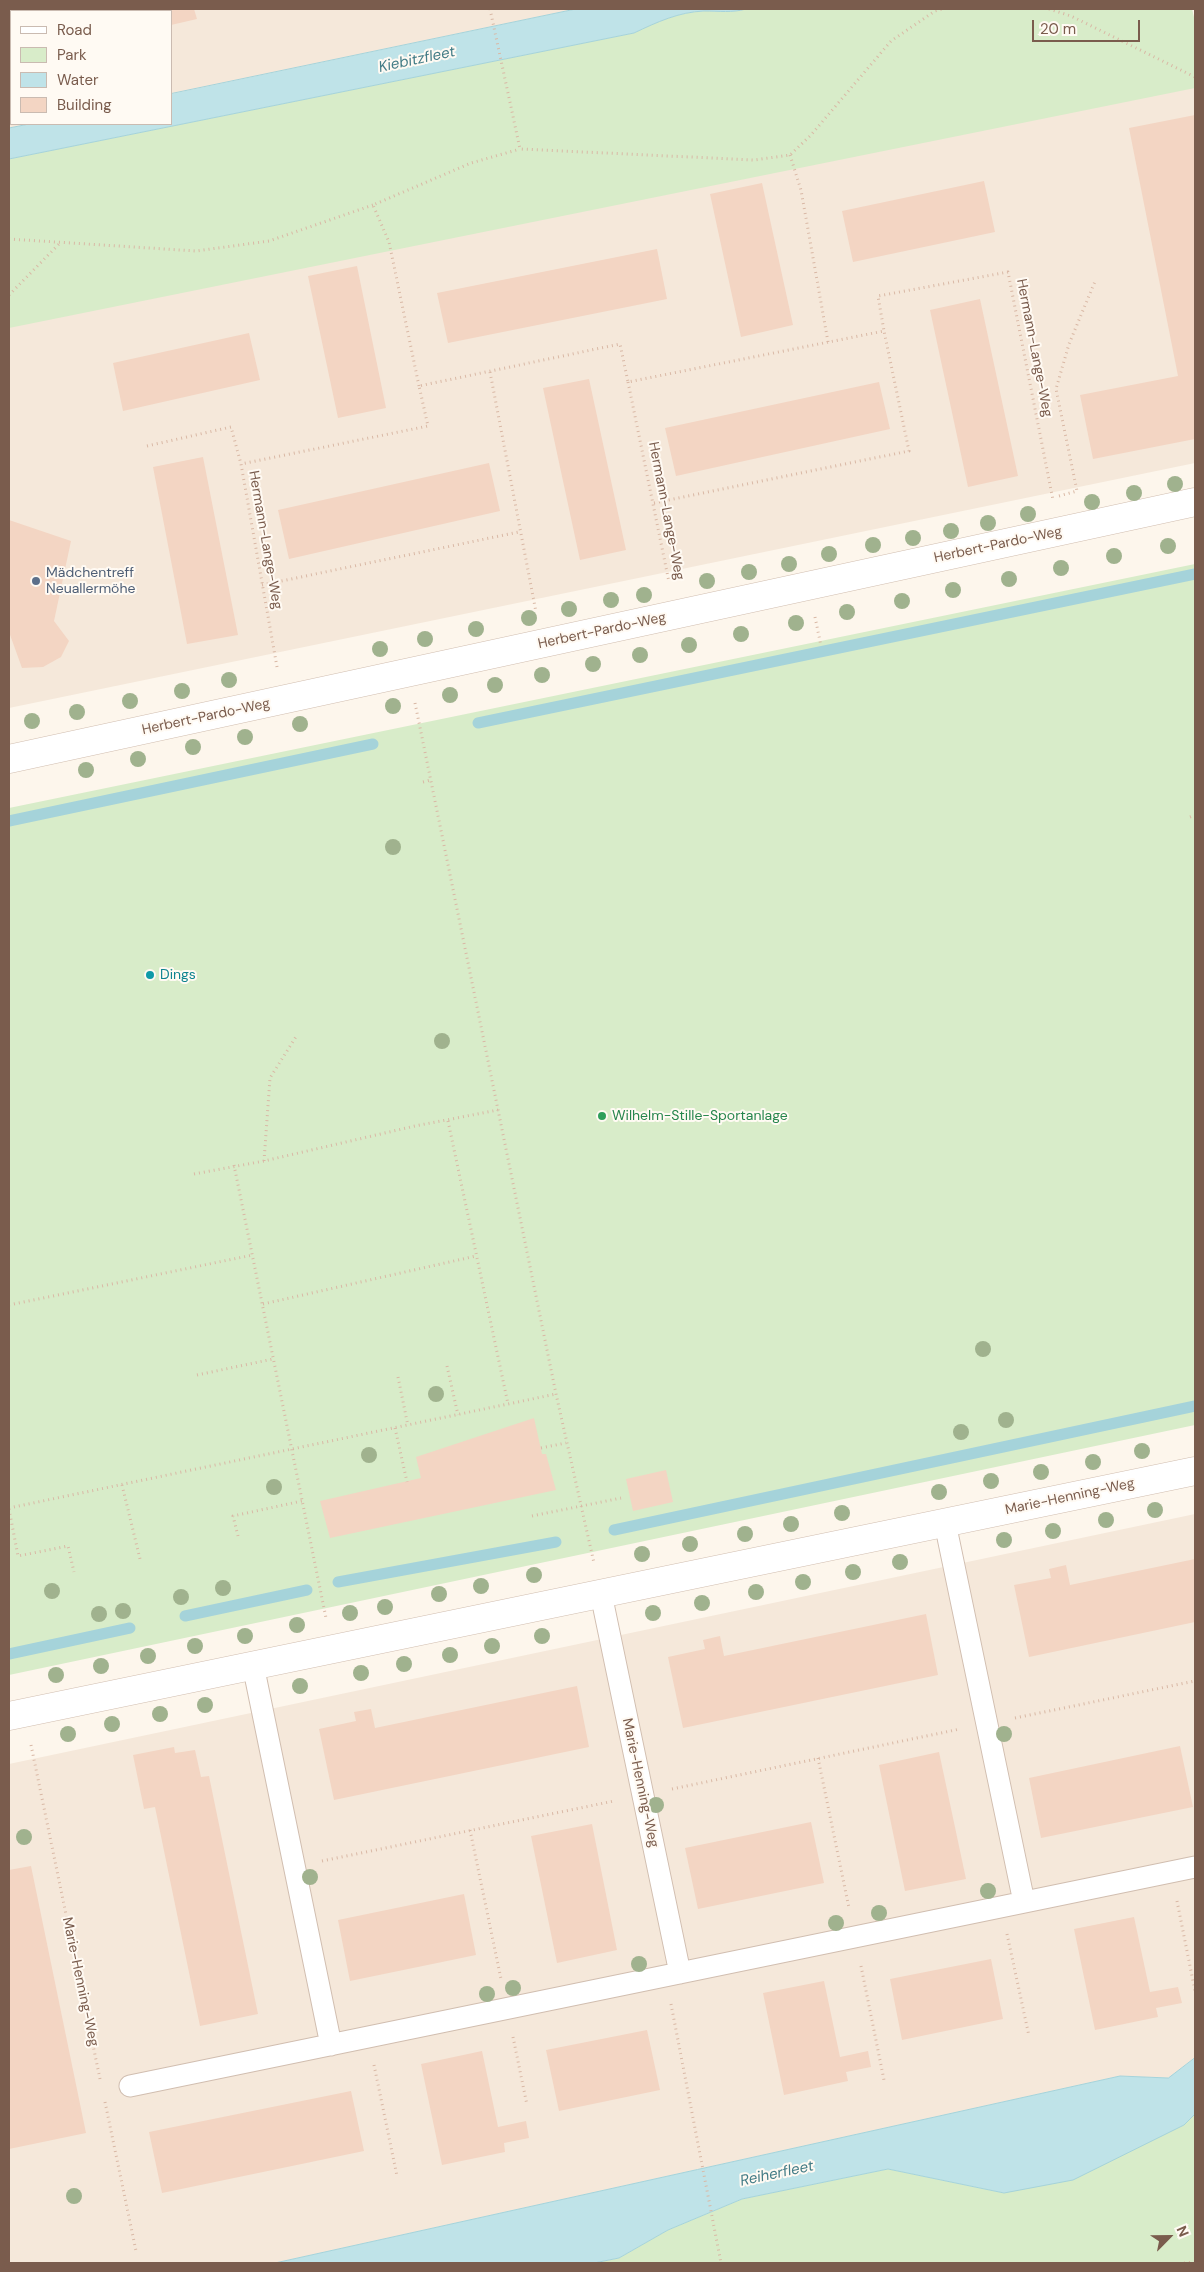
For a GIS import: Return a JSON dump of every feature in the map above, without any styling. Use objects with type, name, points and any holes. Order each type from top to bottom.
[{"type":"street","name":"Herbert-Pardo-Weg","points":[[9,760],[1195,502]]},
{"type":"street","name":"Marie-Henning-Weg","points":[[17,1714],[1195,1471]]},
{"type":"lane","points":[[945,1523],[1024,1902]]},
{"type":"lane","name":"Marie-Henning-Weg","points":[[601,1594],[680,1973]]},
{"type":"lane","points":[[253,1665],[331,2045]]},
{"type":"lane","points":[[130,2086],[1195,1867]]},
{"type":"path","points":[[490,9],[520,149]]},
{"type":"path","points":[[9,240],[196,251],[269,241],[373,205],[471,163],[520,149],[754,160],[790,155],[811,135],[891,41],[936,11],[943,9]]},
{"type":"path","points":[[1050,9],[1071,16],[1195,77]]},
{"type":"path","points":[[790,155],[801,190],[828,342]]},
{"type":"path","name":"Hermann-Lange-Weg","points":[[283,700],[241,464],[428,426],[388,242],[373,205]]},
{"type":"path","points":[[9,295],[60,243]]},
{"type":"path","name":"Hermann-Lange-Weg","points":[[884,331],[878,296],[1008,272],[1059,532]]},
{"type":"path","points":[[1053,497],[1077,491],[1056,389],[1068,344],[1096,279]]},
{"type":"path","points":[[628,382],[884,331],[909,451],[654,503]]},
{"type":"path","name":"Hermann-Lange-Weg","points":[[419,386],[620,344],[654,503],[675,615]]},
{"type":"path","points":[[490,372],[519,532],[542,644]]},
{"type":"path","points":[[146,446],[231,428],[241,464]]},
{"type":"path","points":[[262,585],[519,532]]},
{"type":"path","points":[[409,673],[566,1443],[601,1594]]},
{"type":"path","points":[[423,782],[431,780]]},
{"type":"path","points":[[1190,817],[1195,815]]},
{"type":"path","points":[[264,1161],[270,1078],[297,1036]]},
{"type":"path","points":[[194,1174],[234,1165],[264,1161],[415,1126],[498,1110]]},
{"type":"path","points":[[448,1121],[508,1404]]},
{"type":"path","points":[[234,1165],[332,1649]]},
{"type":"path","points":[[9,1305],[253,1255]]},
{"type":"path","points":[[262,1304],[476,1256]]},
{"type":"path","points":[[196,1375],[273,1359]]},
{"type":"path","points":[[447,1366],[458,1415]]},
{"type":"path","points":[[398,1377],[408,1426]]},
{"type":"path","points":[[74,1572],[68,1546],[18,1556],[9,1508],[556,1394]]},
{"type":"path","points":[[395,1428],[407,1482]]},
{"type":"path","points":[[540,1448],[566,1443]]},
{"type":"path","points":[[122,1485],[140,1559]]},
{"type":"path","points":[[532,1516],[621,1498]]},
{"type":"path","points":[[238,1536],[233,1516],[302,1501]]},
{"type":"path","points":[[294,1867],[1195,1681]]},
{"type":"path","name":"Marie-Henning-Weg","points":[[17,1714],[101,2082]]},
{"type":"path","points":[[818,1758],[884,2080]]},
{"type":"path","points":[[470,1830],[527,2105]]},
{"type":"path","points":[[1171,1872],[1195,1991]]},
{"type":"path","points":[[1002,1907],[1029,2036]]},
{"type":"path","points":[[680,1973],[666,1980],[700,2146],[721,2263]]},
{"type":"path","points":[[368,2037],[397,2176]]},
{"type":"path","points":[[105,2101],[136,2251]]},
{"type":"path","points":[[1184,2263],[1195,2262]]},
{"type":"shaded area","points":[[9,9],[576,9],[172,94],[172,10],[10,10],[10,125],[24,125],[9,128]]},
{"type":"shaded area","points":[[746,9],[1192,9],[1195,22],[1195,463],[9,708],[9,159],[634,33],[663,18]]},
{"type":"shaded area","points":[[1195,1514],[1195,2058],[1168,2078],[1120,2076],[275,2263],[9,2263],[9,1764]]},
{"type":"green space","points":[[746,9],[1192,9],[1195,22],[1195,88],[9,328],[9,159],[634,33],[660,21],[686,13]]},
{"type":"green space","name":"Wilhelm-Stille-Sportanlage","points":[[1195,564],[1195,1425],[9,1675],[9,808]]},
{"type":"green space","points":[[1195,2114],[1195,2263],[594,2263],[619,2258],[668,2230],[742,2199],[888,2169],[1004,2193],[1184,2125]]},
{"type":"water","name":"Kiebitzfleet","points":[[576,9],[746,9],[686,13],[660,21],[634,33],[9,159],[9,128],[24,125],[172,125],[172,94]]},
{"type":"water","name":"Reiherfleet","points":[[1195,2058],[1195,2114],[1184,2125],[1073,2180],[1004,2193],[888,2169],[742,2199],[668,2230],[619,2258],[594,2263],[275,2263],[1120,2076],[1168,2078]]},
{"type":"building","points":[[9,9],[194,9],[197,19],[172,25],[172,10],[10,10],[9,59]]},
{"type":"building","points":[[1195,115],[1195,439],[1093,459],[1080,395],[1178,376],[1129,128]]},
{"type":"building","points":[[984,181],[995,232],[853,262],[842,211]]},
{"type":"building","points":[[762,183],[793,325],[741,337],[710,194]]},
{"type":"building","points":[[657,249],[667,299],[448,343],[437,293]]},
{"type":"building","points":[[357,266],[386,408],[338,418],[308,276]]},
{"type":"building","points":[[980,299],[1018,476],[968,487],[930,310]]},
{"type":"building","points":[[249,333],[260,380],[123,411],[113,363]]},
{"type":"building","points":[[589,379],[626,550],[580,560],[543,388]]},
{"type":"building","points":[[879,382],[890,429],[676,476],[665,428]]},
{"type":"building","points":[[203,457],[238,635],[187,644],[153,467]]},
{"type":"building","points":[[489,463],[500,511],[289,559],[278,510]]},
{"type":"building","name":"Mädchentreff Neuallermöhe","points":[[9,520],[71,541],[54,621],[69,641],[61,657],[43,667],[22,668],[9,632]]},
{"type":"building","points":[[534,1418],[542,1454],[546,1454],[556,1490],[330,1538],[320,1501],[421,1478],[416,1457]]},
{"type":"building","points":[[666,1470],[673,1502],[633,1511],[626,1479]]},
{"type":"building","points":[[1195,1559],[1195,1622],[1029,1657],[1014,1585],[1051,1578],[1049,1569],[1066,1565],[1070,1585]]},
{"type":"building","points":[[926,1614],[938,1675],[683,1728],[668,1657],[705,1649],[703,1640],[720,1636],[724,1656]]},
{"type":"building","points":[[577,1686],[589,1747],[334,1800],[319,1729],[356,1721],[354,1712],[371,1709],[375,1728]]},
{"type":"building","points":[[1180,1746],[1193,1807],[1041,1838],[1029,1778]]},
{"type":"building","points":[[174,1747],[175,1753],[195,1750],[201,1777],[209,1776],[258,2014],[200,2026],[155,1807],[144,1809],[133,1755]]},
{"type":"building","points":[[939,1752],[966,1879],[905,1891],[879,1765]]},
{"type":"building","points":[[811,1822],[824,1883],[698,1909],[685,1848]]},
{"type":"building","points":[[592,1824],[617,1950],[557,1963],[531,1836]]},
{"type":"building","points":[[31,1866],[86,2133],[9,2149],[9,1870]]},
{"type":"building","points":[[464,1894],[476,1955],[350,1981],[338,1920]]},
{"type":"building","points":[[1134,1917],[1150,1992],[1178,1987],[1182,2003],[1156,2008],[1158,2017],[1095,2030],[1074,1929]]},
{"type":"building","points":[[991,1959],[1003,2019],[902,2040],[890,1979]]},
{"type":"building","points":[[824,1981],[840,2057],[868,2051],[871,2067],[846,2072],[848,2081],[784,2095],[763,1993]]},
{"type":"building","points":[[647,2030],[660,2090],[559,2111],[546,2050]]},
{"type":"building","points":[[482,2051],[498,2127],[526,2121],[529,2138],[504,2143],[505,2152],[442,2165],[421,2064]]},
{"type":"building","points":[[351,2091],[364,2151],[162,2193],[149,2132]]},
{"type":"waterway","points":[[478,723],[1195,574]]},
{"type":"waterway","points":[[9,821],[373,744]]},
{"type":"waterway","points":[[614,1530],[1195,1406]]},
{"type":"waterway","points":[[338,1582],[556,1542]]},
{"type":"waterway","points":[[185,1616],[307,1590]]},
{"type":"waterway","points":[[9,1654],[130,1628]]},
{"type":"place","name":"Mädchentreff Neuallermöhe","points":[[36,581]]},
{"type":"place","name":"Dings","points":[[150,975]]},
{"type":"place","name":"Wilhelm-Stille-Sportanlage","points":[[602,1116]]}]
